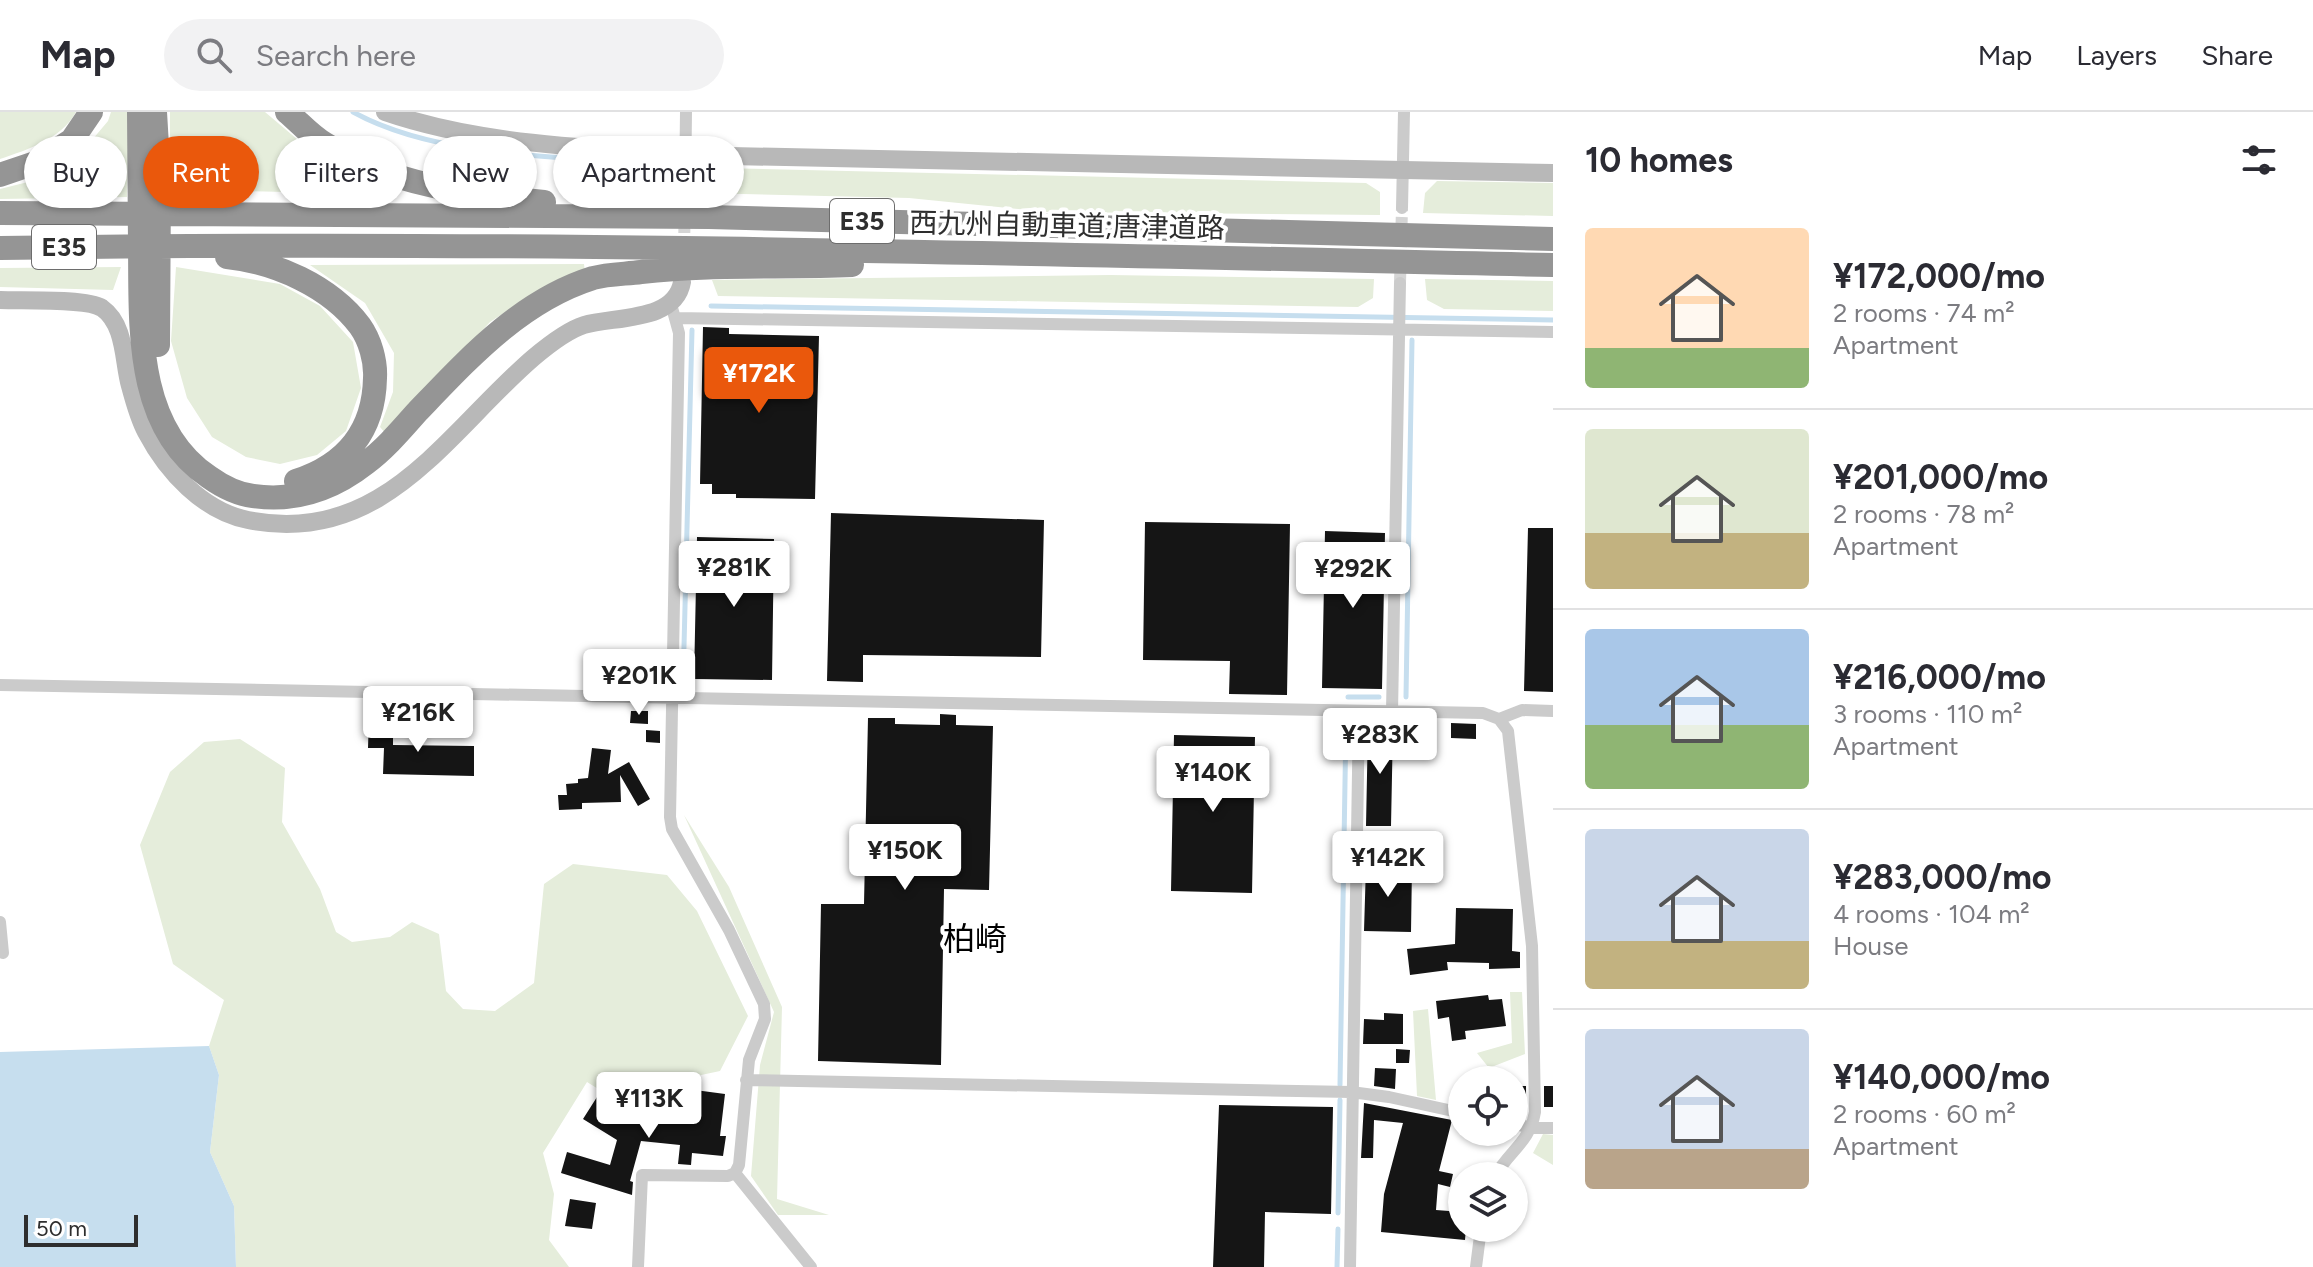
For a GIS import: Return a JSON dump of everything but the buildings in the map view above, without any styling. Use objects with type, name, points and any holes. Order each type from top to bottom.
[{"type":"highway","points":[[0,175],[38,162],[72,140],[91,112]]},
{"type":"highway","points":[[139,112],[140,335],[149,386],[173,442],[192,466],[241,494],[274,499],[304,495],[335,484],[367,463],[477,349],[513,320],[545,300],[594,278],[690,266],[818,266],[1090,255]]},
{"type":"highway","points":[[154,248],[240,259],[295,276],[331,296],[361,327],[376,363],[375,402],[361,435],[342,457],[319,474],[289,484],[252,481],[217,465],[199,450],[186,433],[170,402],[160,367],[157,326],[159,180],[155,112]]},
{"type":"highway","points":[[287,112],[324,143],[387,173],[427,183],[525,200],[709,217]]},
{"type":"highway","name":"西九州自動車道;唐津道路","points":[[0,213],[709,217],[1553,239]]},
{"type":"highway","name":"E35","points":[[0,248],[154,248]]},
{"type":"highway","name":"西九州自動車道;唐津道路","points":[[154,248],[816,249],[1553,265]]},
{"type":"street","points":[[385,112],[451,131],[553,145]]},
{"type":"street","points":[[685,136],[686,112]]},
{"type":"street","points":[[1402,208],[1404,112]]},
{"type":"street","points":[[744,156],[1553,173]]},
{"type":"street","points":[[638,1267],[642,1175],[728,1176],[735,1173],[739,1165],[749,1060],[765,1019],[764,1004],[729,930],[672,829],[679,333],[674,311],[682,282]]},
{"type":"street","points":[[1392,712],[1400,283]]},
{"type":"street","points":[[0,300],[85,303],[101,308],[120,334],[130,387],[146,432],[169,467],[202,501],[230,516],[296,524],[336,518],[379,500],[428,463],[535,357],[582,326],[656,311],[1553,332]]},
{"type":"street","points":[[0,685],[1483,713],[1499,719],[1508,731],[1532,946],[1535,1112],[1532,1128],[1523,1143],[1503,1162]]},
{"type":"street","points":[[1499,719],[1522,710],[1553,711]]},
{"type":"street","points":[[1350,1267],[1359,711]]},
{"type":"street","points":[[0,922],[3,953]]},
{"type":"street","points":[[746,1080],[1351,1092],[1448,1110]]},
{"type":"street","points":[[1528,1127],[1553,1128]]},
{"type":"street","points":[[735,1173],[811,1267]]},
{"type":"street","points":[[1476,1267],[1479,1242]]},
{"type":"green space","points":[[0,112],[76,112],[54,136],[24,136],[24,150],[0,159]]},
{"type":"green space","points":[[111,112],[129,112],[127,197],[127,136],[95,136]]},
{"type":"green space","points":[[170,112],[265,112],[293,136],[275,136],[275,192],[259,191],[259,136],[170,136]]},
{"type":"green space","points":[[744,169],[1366,183],[1380,192],[1380,215],[1048,212],[909,198],[744,194]]},
{"type":"green space","points":[[1437,181],[1553,183],[1553,216],[1423,213],[1425,193]]},
{"type":"green space","points":[[24,183],[24,199],[0,199],[0,189]]},
{"type":"green space","points":[[584,264],[585,272],[539,290],[490,322],[386,434],[380,427],[393,392],[394,353],[365,303],[310,265]]},
{"type":"green space","points":[[121,267],[113,290],[0,287],[0,268]]},
{"type":"green space","points":[[176,267],[280,284],[320,306],[353,342],[361,388],[346,431],[317,455],[280,464],[246,457],[212,437],[187,398],[171,341]]},
{"type":"green space","points":[[1110,275],[1374,279],[1373,298],[1358,307],[718,296],[712,280]]},
{"type":"green space","points":[[1425,279],[1553,281],[1553,311],[1444,309],[1427,300]]},
{"type":"green space","points":[[240,739],[285,768],[282,822],[320,889],[336,932],[352,942],[390,937],[412,922],[439,934],[446,991],[463,1009],[495,1011],[534,983],[544,884],[573,864],[667,875],[697,911],[748,1016],[720,1071],[687,1078],[673,1113],[632,1110],[587,1082],[543,1153],[554,1194],[549,1240],[569,1267],[236,1267],[234,1206],[210,1152],[219,1075],[209,1046],[224,1000],[173,964],[140,845],[170,772],[204,742]]},
{"type":"green space","points":[[684,815],[729,887],[782,1007],[777,1199],[829,1215],[778,1215],[751,1176],[760,1065],[774,1012]]},
{"type":"green space","points":[[1510,992],[1522,992],[1525,1054],[1487,1066],[1477,1053],[1512,1043]]},
{"type":"green space","points":[[1428,1009],[1436,1100],[1417,1096],[1413,1011]]},
{"type":"green space","points":[[1543,1134],[1553,1135],[1553,1165],[1533,1153]]},
{"type":"water","points":[[209,1046],[219,1075],[210,1152],[234,1206],[236,1267],[0,1267],[0,1052]]},
{"type":"waterway","points":[[353,112],[419,138],[493,152],[553,157]]},
{"type":"waterway","points":[[711,306],[1553,320]]},
{"type":"waterway","points":[[683,686],[692,330]]},
{"type":"waterway","points":[[1406,697],[1412,340]]},
{"type":"waterway","points":[[1348,697],[1379,697]]},
{"type":"waterway","points":[[1340,1085],[1346,722]]},
{"type":"waterway","points":[[1338,1213],[1340,1100]]},
{"type":"waterway","points":[[1337,1267],[1338,1229]]},
{"type":"tunnel","points":[[684,251],[685,208]]},
{"type":"tunnel","points":[[1400,283],[1402,208]]},
{"type":"district","name":"柏崎","points":[[975,939]]}]
